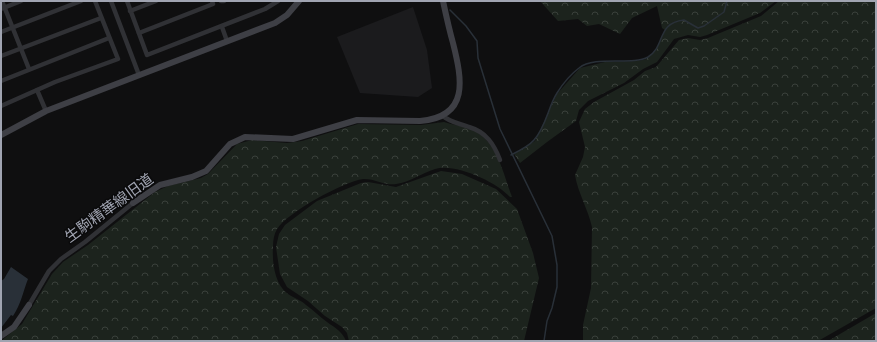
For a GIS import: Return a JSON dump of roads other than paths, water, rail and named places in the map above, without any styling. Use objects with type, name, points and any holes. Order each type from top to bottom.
[{"type":"street","points":[[2,1],[3,8],[13,28],[29,69]]},
{"type":"street","points":[[3,8],[21,1]]},
{"type":"street","points":[[1,32],[81,1]]},
{"type":"street","points":[[1,106],[37,90],[118,59],[95,1]]},
{"type":"street","points":[[111,1],[140,75]]},
{"type":"street","points":[[127,1],[147,55],[222,27],[265,9],[278,1]]},
{"type":"street","points":[[130,11],[156,1]]},
{"type":"street","points":[[139,33],[213,4],[212,1]]},
{"type":"street","points":[[1,135],[46,111],[279,20],[299,1]]},
{"type":"street","points":[[443,1],[461,80],[457,102],[443,116],[450,121],[470,127],[486,136],[494,146],[500,160]]},
{"type":"street","points":[[1,56],[101,18]]},
{"type":"street","points":[[222,27],[227,41]]},
{"type":"street","points":[[1,81],[109,38]]},
{"type":"street","points":[[37,90],[46,111]]},
{"type":"street","name":"生駒精華線旧道","points":[[1,336],[14,327],[49,271],[60,259],[85,242],[133,203],[160,185],[192,177],[206,171],[230,144],[245,137],[294,139],[351,120],[420,122],[443,116]]},
{"type":"waterway","points":[[511,155],[529,144],[538,135],[557,93],[573,73],[579,68],[594,62],[633,61],[648,57],[654,52],[665,30],[669,26],[675,22],[684,20],[698,28],[704,26],[724,12],[727,1]]},
{"type":"waterway","points":[[450,10],[466,26],[477,41],[478,58],[500,129],[552,236],[557,265],[557,287],[547,321],[544,341]]}]
